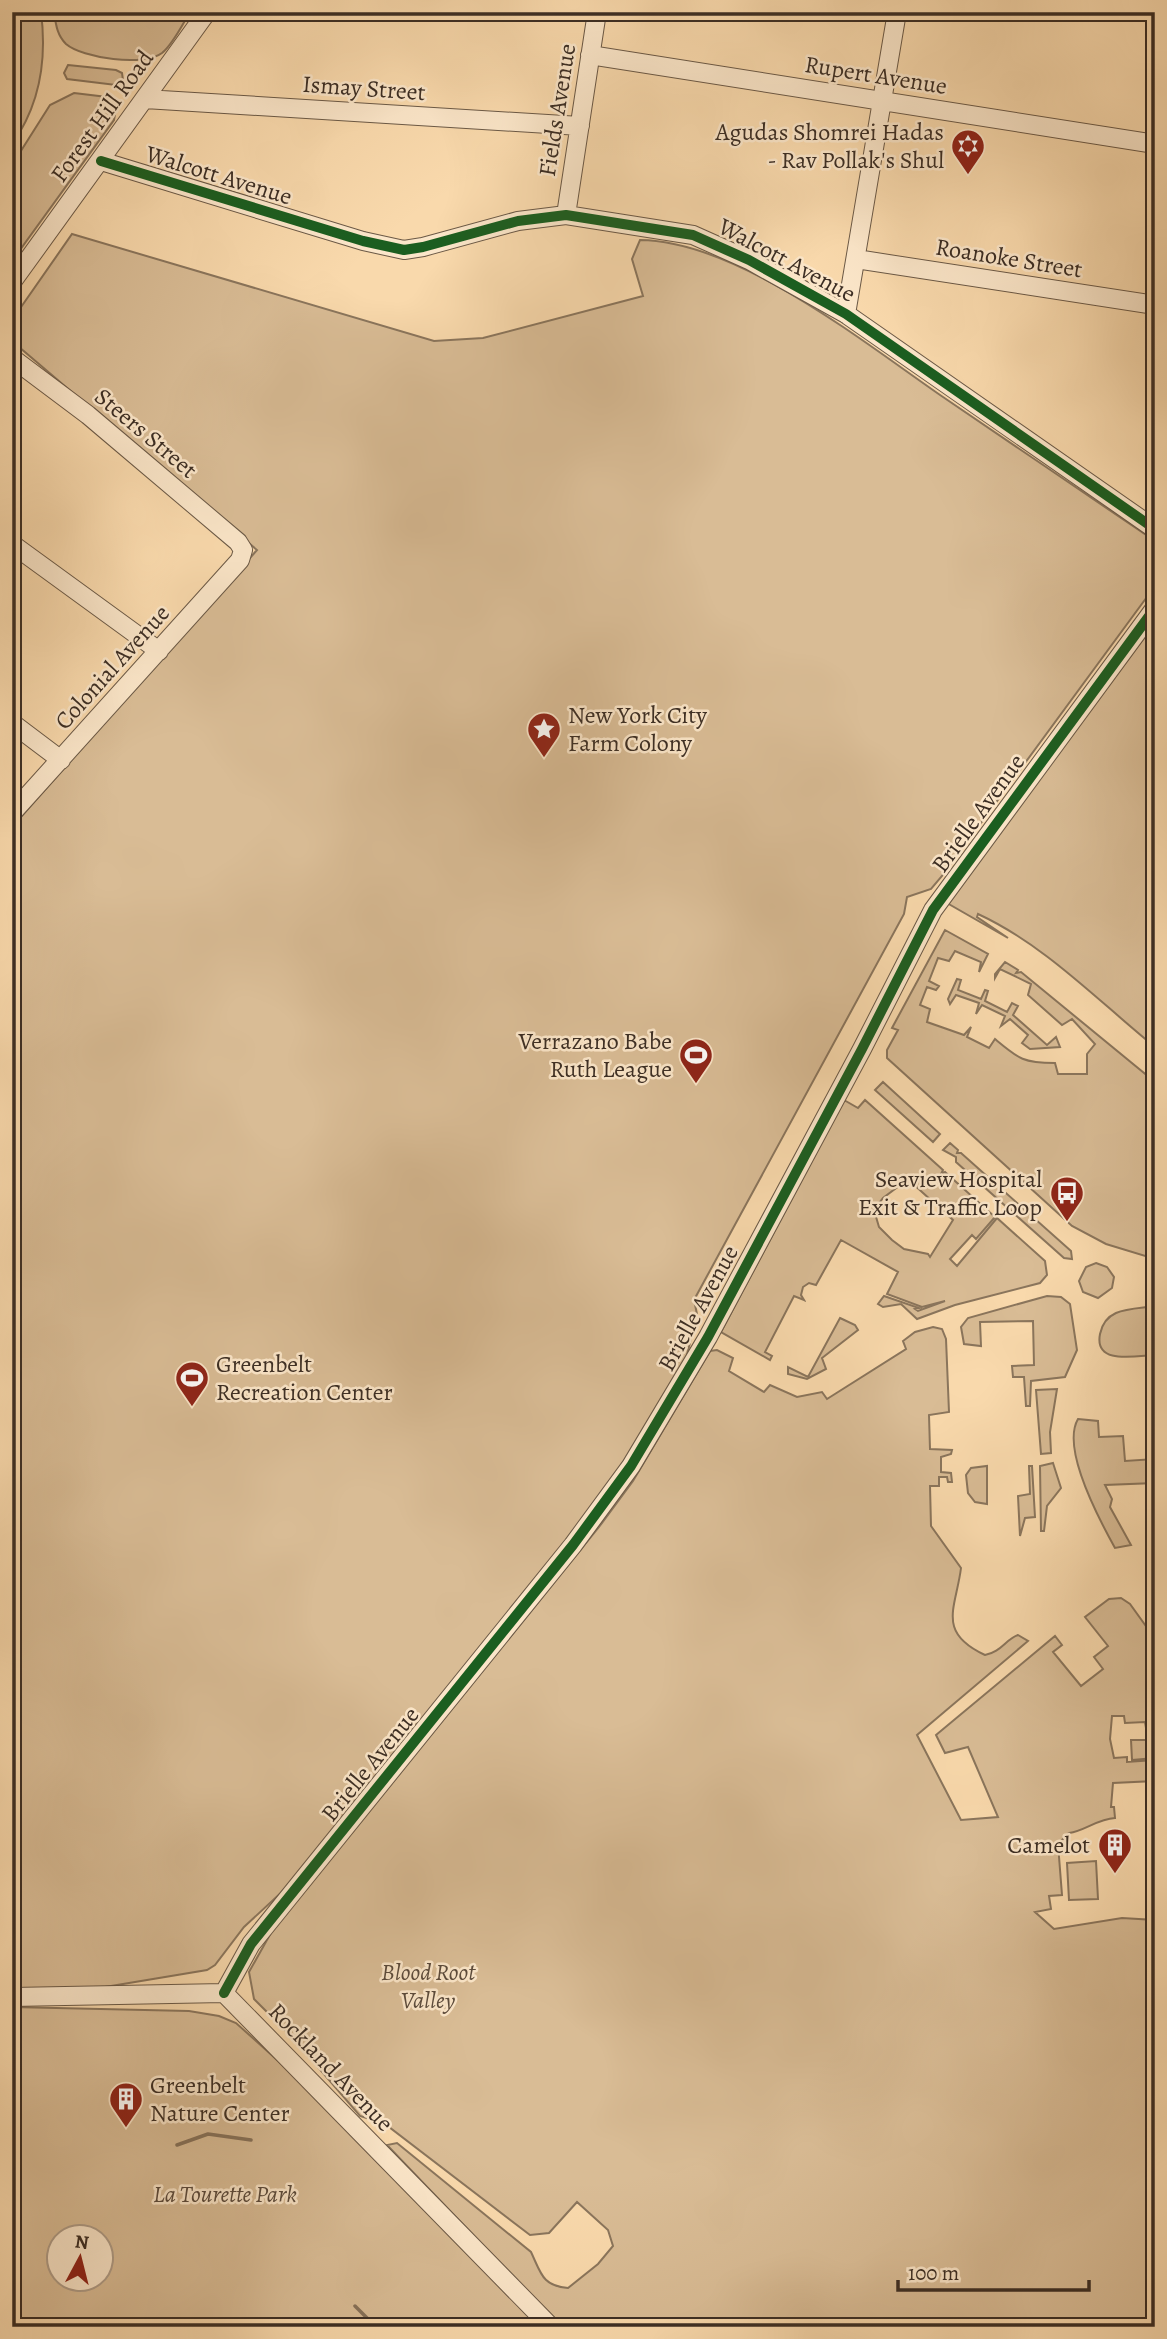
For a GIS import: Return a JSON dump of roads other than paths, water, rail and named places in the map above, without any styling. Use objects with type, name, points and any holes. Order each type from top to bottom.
[{"type":"street","name":"Forest Hill Road","points":[[12,282],[207,12]]},
{"type":"street","name":"Fields Avenue","points":[[566,215],[597,12]]},
{"type":"street","points":[[846,314],[897,12]]},
{"type":"street","name":"Rupert Avenue","points":[[590,55],[1155,144]]},
{"type":"street","name":"Ismay Street","points":[[145,99],[580,126]]},
{"type":"street","name":"Walcott Avenue","points":[[101,161],[363,241],[404,250],[442,243],[518,221],[566,215],[693,235],[749,260],[846,314],[1155,529]]},
{"type":"street","name":"Roanoke Street","points":[[856,259],[1155,305]]},
{"type":"street","name":"Steers Street","points":[[12,358],[88,415],[238,541],[243,550]]},
{"type":"street","points":[[12,544],[159,651]]},
{"type":"street","name":"Colonial Avenue","points":[[12,813],[240,560],[243,550]]},
{"type":"street","name":"Brielle Avenue","points":[[223,1993],[251,1944],[573,1545],[637,1457],[708,1336],[862,1049],[933,910],[1155,608]]},
{"type":"street","points":[[12,723],[61,760]]},
{"type":"street","points":[[12,1997],[223,1993]]},
{"type":"street","name":"Rockland Avenue","points":[[223,1993],[551,2327]]},
{"type":"waterway","points":[[177,2145],[208,2134],[251,2140]]},
{"type":"waterway","points":[[355,2306],[376,2327]]},
{"type":"place","name":"Agudas Shomrei Hadas - Rav Pollak's Shul","points":[[968,176]]},
{"type":"place","name":"New York City Farm Colony","points":[[544,759]]},
{"type":"place","name":"Verrazano Babe Ruth League","points":[[696,1085]]},
{"type":"place","name":"Seaview Hospital Exit & Traffic Loop","points":[[1067,1223]]},
{"type":"place","name":"Greenbelt Recreation Center","points":[[192,1408]]},
{"type":"place","name":"Camelot","points":[[1115,1875]]},
{"type":"place","name":"Greenbelt Nature Center","points":[[126,2129]]},
{"type":"park label","name":"Blood Root Valley","points":[[428,1986]]},
{"type":"park label","name":"La Tourette Park","points":[[225,2194]]}]
